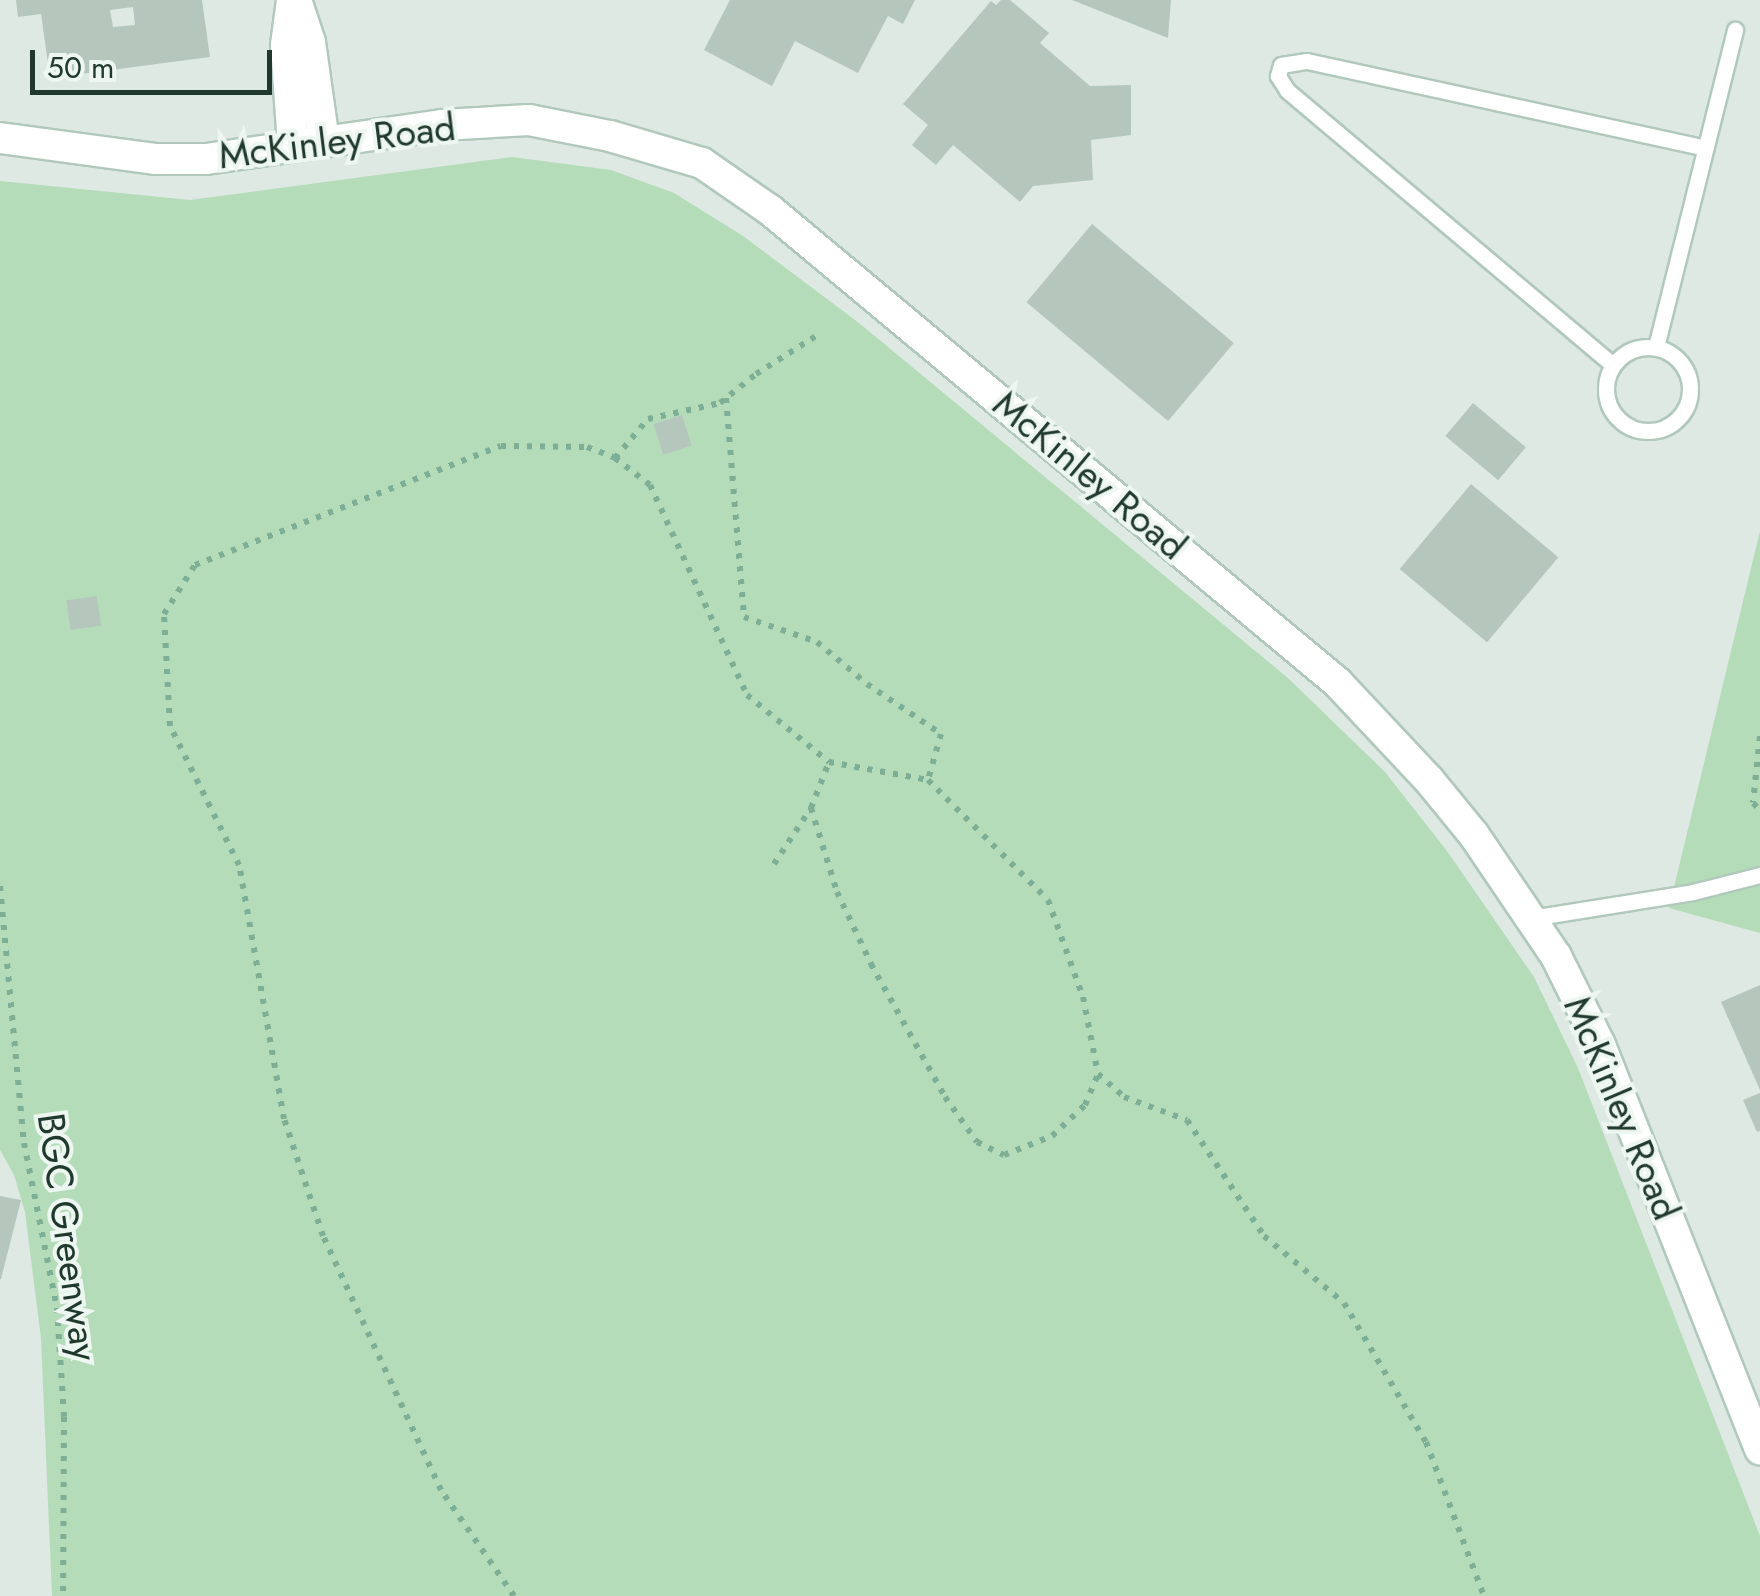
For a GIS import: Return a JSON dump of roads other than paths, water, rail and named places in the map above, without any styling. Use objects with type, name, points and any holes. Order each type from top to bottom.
[{"type":"main road","points":[[294,0],[310,42],[324,142]]},
{"type":"main road","points":[[293,146],[286,45],[294,0]]},
{"type":"main road","name":"McKinley Road","points":[[0,138],[155,160],[206,158],[442,126],[529,120],[610,136],[702,163],[770,210],[1336,682],[1429,780],[1556,956],[1600,1045],[1760,1450]]},
{"type":"lane","points":[[1656,347],[1735,30]]},
{"type":"lane","points":[[1613,365],[1287,90],[1278,76],[1281,65],[1307,61],[1706,148]]},
{"type":"lane","points":[[1656,347],[1682,363],[1689,376],[1688,406],[1667,428],[1637,431],[1619,421],[1608,404],[1606,384],[1613,365],[1632,350],[1656,347]]},
{"type":"lane","points":[[1531,918],[1693,892],[1760,875]]}]
